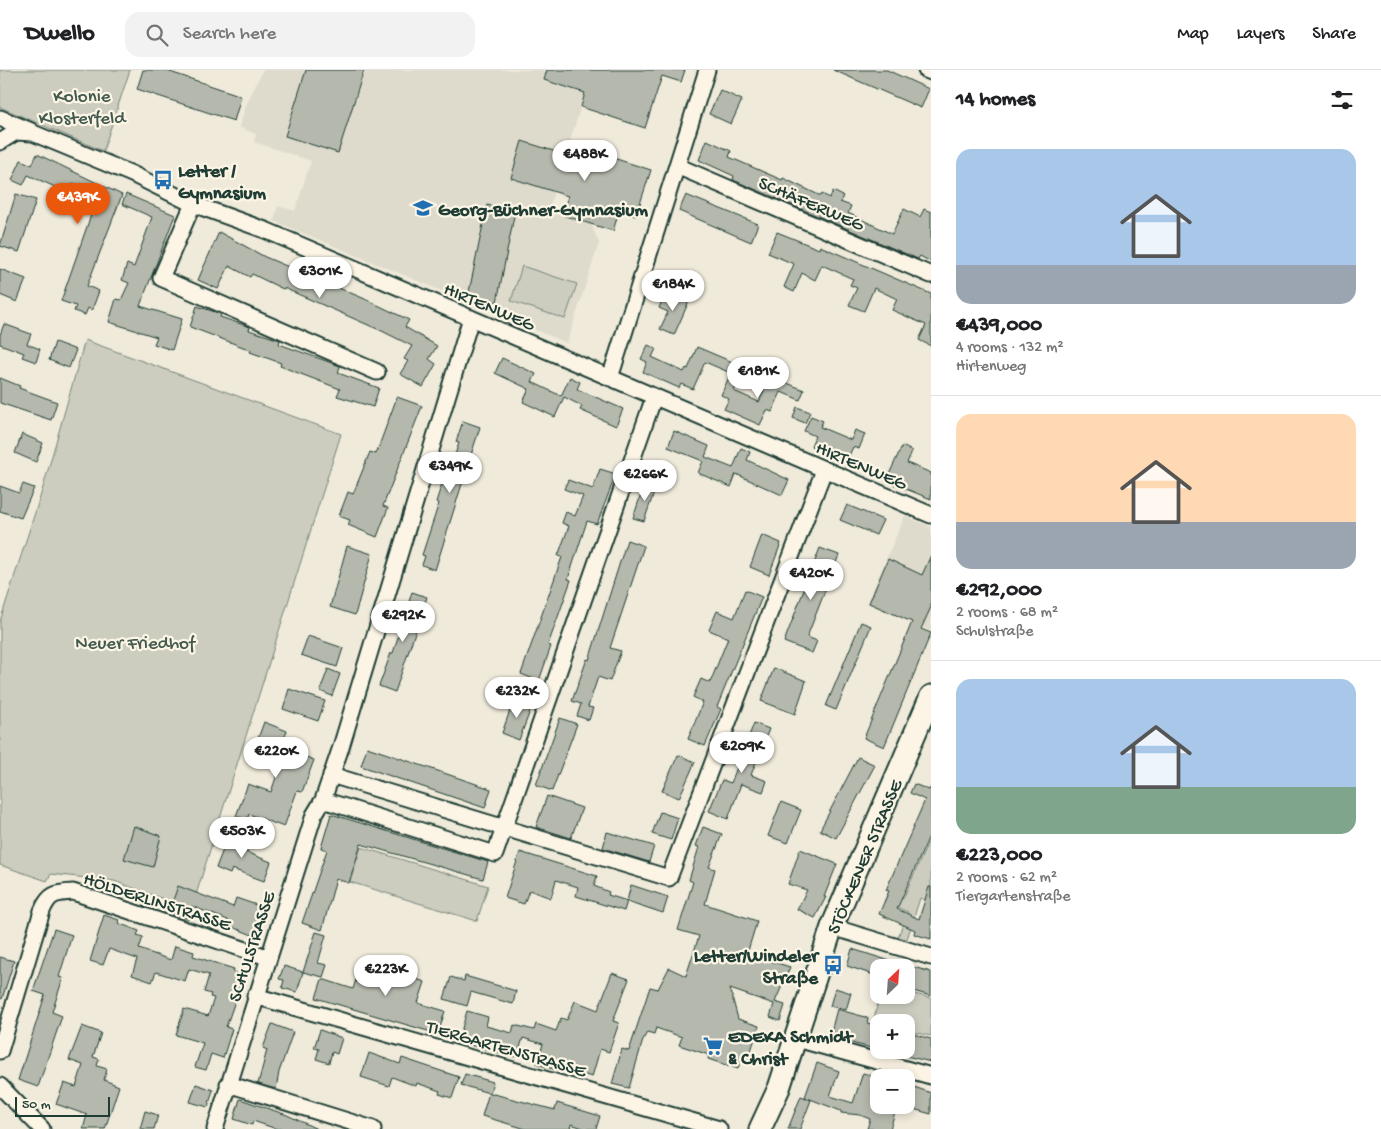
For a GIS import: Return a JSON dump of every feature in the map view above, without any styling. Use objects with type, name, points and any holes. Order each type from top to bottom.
[{"type":"main road","name":"STÖCKENER STRASSE","points":[[760,1129],[779,1088],[797,1039],[832,927],[931,696]]},
{"type":"street","points":[[610,378],[707,70]]},
{"type":"street","points":[[926,70],[931,72]]},
{"type":"street","name":"HIRTENWEG","points":[[0,118],[132,174],[193,204],[265,230],[931,515]]},
{"type":"street","points":[[0,142],[16,132],[33,133]]},
{"type":"street","name":"SCHÄFERWEG","points":[[677,166],[931,275]]},
{"type":"street","points":[[193,204],[161,278],[377,372]]},
{"type":"street","name":"SCHULSTRASSE","points":[[214,1129],[267,957],[314,815],[323,800],[332,774],[440,424],[470,318]]},
{"type":"street","points":[[323,800],[495,854],[654,397]]},
{"type":"street","points":[[332,774],[669,878],[824,470]]},
{"type":"street","name":"HÖLDERLINSTRASSE","points":[[0,1051],[42,911],[47,898],[54,892],[73,892],[267,957]]},
{"type":"street","points":[[832,927],[931,957]]},
{"type":"street","name":"TIERGARTENSTRASSE","points":[[255,996],[719,1129]]},
{"type":"street","points":[[797,1039],[931,1076]]},
{"type":"street","points":[[228,1084],[328,1122],[373,1129]]},
{"type":"street","points":[[0,1086],[42,1129]]},
{"type":"shaded area","name":"Georg-Büchner-Gymnasium","points":[[263,70],[547,70],[544,80],[585,93],[548,211],[591,224],[599,243],[567,343],[274,221],[278,206],[295,211],[311,161],[254,142],[256,134],[239,127],[247,103]]},
{"type":"shaded area","points":[[905,516],[931,527],[931,631],[867,603]]},
{"type":"green space","name":"Kolonie Klosterfeld","points":[[0,70],[130,70],[103,151],[0,107]]},
{"type":"green space","points":[[522,266],[577,284],[565,319],[511,301]]},
{"type":"green space","name":"Neuer Friedhof","points":[[85,340],[341,434],[188,920],[165,913],[169,901],[114,881],[51,874],[47,881],[0,865],[0,621],[42,491]]},
{"type":"green space","points":[[931,836],[931,902],[920,898],[907,939],[898,937],[908,912],[884,902],[888,893],[903,899]]},
{"type":"green space","points":[[361,847],[488,886],[477,921],[350,882]]},
{"type":"green space","points":[[915,994],[931,998],[931,1036],[915,1032],[915,1014],[875,1014],[878,1004],[915,1004]]},
{"type":"building","points":[[143,70],[164,70],[236,94],[241,97],[234,121],[137,89]]},
{"type":"building","points":[[306,70],[364,70],[338,153],[285,136]]},
{"type":"building","points":[[547,70],[685,70],[681,82],[662,76],[645,128],[581,107],[585,93],[544,80]]},
{"type":"building","points":[[833,70],[887,70],[929,89],[921,108]]},
{"type":"building","points":[[720,90],[742,100],[731,124],[709,114]]},
{"type":"building","points":[[707,140],[731,151],[729,157],[782,180],[783,178],[821,196],[822,194],[830,198],[833,191],[843,196],[840,202],[851,206],[848,213],[892,234],[904,209],[920,217],[924,209],[931,212],[931,262],[920,256],[918,259],[733,180],[734,176],[699,160]]},
{"type":"building","points":[[522,141],[566,155],[569,144],[651,170],[636,216],[619,211],[613,231],[562,215],[568,196],[511,178]]},
{"type":"building","points":[[37,154],[122,195],[87,286],[99,291],[92,310],[88,308],[85,315],[74,311],[76,306],[61,301],[98,195],[73,183],[69,193],[28,175],[23,185],[12,180],[21,160],[32,165]]},
{"type":"building","points":[[16,194],[36,200],[19,252],[0,246]]},
{"type":"building","points":[[126,194],[175,215],[140,306],[182,319],[172,350],[154,344],[157,337],[109,322],[116,299],[121,300],[129,283],[122,280],[127,264],[134,267],[152,217],[122,204]]},
{"type":"building","points":[[686,195],[758,224],[751,242],[679,211]]},
{"type":"building","points":[[487,205],[515,211],[497,302],[468,297]]},
{"type":"building","points":[[219,232],[265,257],[365,299],[409,320],[405,327],[437,346],[429,359],[436,364],[423,387],[400,374],[408,361],[404,359],[412,346],[382,331],[252,274],[250,277],[229,266],[218,289],[198,280]]},
{"type":"building","points":[[777,232],[819,249],[820,246],[931,294],[931,346],[919,340],[926,325],[892,310],[897,299],[874,288],[864,311],[849,305],[857,288],[850,285],[853,279],[822,265],[815,280],[802,273],[794,292],[784,287],[794,264],[768,253]]},
{"type":"building","points":[[0,269],[26,279],[17,302],[0,295]]},
{"type":"building","points":[[665,294],[676,299],[678,294],[690,299],[674,335],[660,329],[668,312],[659,308]]},
{"type":"building","points":[[197,306],[221,314],[220,317],[250,327],[249,330],[280,340],[279,344],[340,366],[338,373],[379,388],[373,407],[337,396],[340,389],[280,366],[281,363],[250,352],[251,350],[190,327]]},
{"type":"building","points":[[4,324],[31,334],[27,344],[40,349],[36,362],[22,357],[24,353],[0,344],[0,335]]},
{"type":"building","points":[[55,342],[76,350],[69,368],[49,360]]},
{"type":"building","points":[[648,345],[656,349],[652,357],[684,372],[686,368],[688,369],[697,347],[737,364],[733,374],[705,362],[693,389],[681,384],[679,388],[643,372],[647,362],[641,359]]},
{"type":"building","points":[[502,358],[536,374],[532,382],[561,396],[570,377],[580,382],[577,389],[623,409],[616,426],[580,410],[582,406],[564,397],[555,417],[523,402],[529,389],[495,373]]},
{"type":"building","points":[[770,376],[804,390],[800,400],[781,392],[772,412],[767,410],[760,425],[724,409],[729,399],[721,395],[729,377],[738,382],[734,391],[759,402]]},
{"type":"building","points":[[0,378],[20,386],[19,388],[57,402],[51,420],[0,403]]},
{"type":"building","points":[[397,397],[422,406],[383,506],[388,508],[377,537],[348,525],[350,520],[339,516],[348,492],[353,494],[370,452],[376,454]]},
{"type":"building","points":[[797,407],[810,412],[805,423],[793,418]]},
{"type":"building","points":[[811,416],[823,421],[820,427],[851,440],[855,430],[865,434],[859,449],[853,447],[846,462],[811,446],[815,436],[804,431]]},
{"type":"building","points":[[463,421],[480,427],[471,455],[475,456],[471,469],[467,468],[435,570],[422,565],[425,556],[422,555],[439,503],[436,502],[446,471],[449,472],[459,443],[456,442]]},
{"type":"building","points":[[674,431],[709,446],[705,457],[733,468],[741,448],[750,452],[747,460],[789,480],[782,495],[736,474],[731,487],[698,473],[703,461],[668,447]]},
{"type":"building","points":[[22,434],[43,443],[36,462],[15,453]]},
{"type":"building","points":[[902,446],[912,451],[907,463],[931,473],[931,499],[886,481]]},
{"type":"building","points":[[600,469],[616,474],[597,524],[587,521],[568,579],[571,580],[548,645],[551,646],[539,681],[521,674],[562,557],[558,556],[569,526],[562,523],[566,512],[575,516],[583,496],[564,489],[568,480],[593,489]]},
{"type":"building","points":[[645,483],[656,487],[644,521],[633,518]]},
{"type":"building","points":[[23,484],[34,488],[21,518],[0,511],[0,486],[19,493]]},
{"type":"building","points":[[847,505],[883,520],[876,535],[840,520]]},
{"type":"building","points":[[762,535],[781,543],[769,575],[750,567]]},
{"type":"building","points":[[627,540],[644,546],[610,648],[621,651],[610,681],[598,677],[588,707],[593,708],[589,720],[577,716],[581,704],[572,701],[587,659],[589,660]]},
{"type":"building","points":[[347,546],[372,554],[355,615],[330,607]]},
{"type":"building","points":[[820,548],[839,555],[807,637],[817,641],[812,653],[784,642]]},
{"type":"building","points":[[931,555],[931,607],[921,629],[931,633],[884,747],[864,738],[912,622],[869,603],[888,559],[922,575]]},
{"type":"building","points":[[745,590],[762,597],[717,707],[721,709],[705,746],[688,739],[703,702],[693,697],[701,679],[710,683],[728,638],[709,630],[717,611],[734,618]]},
{"type":"building","points":[[412,592],[427,597],[395,692],[379,686],[391,653],[393,653]]},
{"type":"building","points":[[861,622],[871,626],[836,710],[826,706]]},
{"type":"building","points":[[308,636],[343,648],[337,667],[301,655]]},
{"type":"building","points":[[774,668],[806,681],[795,714],[761,701]]},
{"type":"building","points":[[328,669],[340,674],[332,696],[320,691]]},
{"type":"building","points":[[289,689],[325,701],[318,721],[283,709]]},
{"type":"building","points":[[514,699],[532,706],[519,740],[502,733]]},
{"type":"building","points":[[560,718],[577,724],[552,791],[536,785]]},
{"type":"building","points":[[264,722],[287,731],[281,747],[314,760],[302,792],[297,791],[284,827],[249,814],[247,820],[236,816],[248,784],[271,792],[280,766],[252,755]]},
{"type":"building","points":[[754,723],[769,729],[751,775],[767,781],[763,792],[741,784],[728,819],[709,811],[722,780],[731,783]]},
{"type":"building","points":[[367,747],[491,789],[485,808],[361,766]]},
{"type":"building","points":[[678,755],[695,762],[679,798],[662,791]]},
{"type":"building","points":[[858,757],[875,765],[836,838],[820,830]]},
{"type":"building","points":[[914,784],[929,790],[931,787],[931,832],[897,909],[919,919],[929,887],[931,887],[931,939],[914,934],[915,930],[879,914],[889,891],[886,890],[925,800],[910,793]]},
{"type":"building","points":[[547,796],[582,808],[571,838],[536,827]]},
{"type":"building","points":[[781,802],[801,810],[788,843],[768,836]]},
{"type":"building","points":[[660,812],[678,818],[671,840],[652,834]]},
{"type":"building","points":[[331,814],[488,862],[483,879],[361,844],[349,883],[336,879],[322,930],[302,923],[327,850],[321,848]]},
{"type":"building","points":[[134,826],[161,836],[153,867],[124,859]]},
{"type":"building","points":[[703,827],[722,834],[709,867],[715,869],[705,904],[757,921],[747,954],[790,967],[775,1002],[785,1005],[780,1021],[770,1017],[774,1004],[730,989],[738,1019],[759,1026],[747,1063],[740,1061],[738,1069],[708,1059],[709,1055],[679,1045],[682,1037],[656,1028],[654,1034],[647,1032],[643,1040],[629,1088],[612,1084],[622,1049],[629,1051],[650,987],[658,989],[669,968],[686,976],[699,936],[678,930],[693,882],[689,880],[699,847],[696,846]]},
{"type":"building","points":[[607,832],[654,846],[649,862],[603,848]]},
{"type":"building","points":[[229,834],[250,842],[246,852],[271,862],[264,881],[232,869],[230,874],[216,868]]},
{"type":"building","points":[[800,849],[837,864],[824,897],[826,897],[815,918],[797,909],[807,890],[788,884]]},
{"type":"building","points":[[520,852],[597,876],[594,886],[609,892],[608,895],[627,901],[624,911],[576,896],[578,887],[556,880],[551,898],[529,890],[524,904],[505,898]]},
{"type":"building","points":[[631,885],[668,897],[663,913],[627,901]]},
{"type":"building","points":[[178,886],[233,907],[236,898],[265,908],[255,936],[227,925],[228,920],[191,906],[187,918],[169,912]]},
{"type":"building","points":[[104,915],[119,920],[118,923],[139,931],[137,935],[143,937],[139,949],[171,960],[175,946],[194,952],[193,956],[234,969],[233,972],[244,975],[226,1027],[232,1029],[223,1058],[211,1054],[206,1070],[195,1067],[203,1043],[176,1035],[184,1009],[208,1016],[214,998],[210,997],[211,994],[204,992],[209,975],[189,969],[185,981],[156,972],[152,982],[132,975],[137,959],[109,949],[103,965],[90,961]]},
{"type":"building","points":[[54,929],[72,935],[59,977],[63,978],[52,1012],[62,1016],[38,1087],[18,1080],[45,995],[33,991]]},
{"type":"building","points":[[316,932],[326,935],[318,963],[327,965],[323,977],[303,972]]},
{"type":"building","points":[[852,949],[884,959],[870,959],[870,974],[847,966]]},
{"type":"building","points":[[380,956],[393,960],[392,964],[407,968],[404,975],[425,982],[418,1003],[445,1011],[438,1034],[316,998],[322,979],[353,989],[358,973],[373,977]]},
{"type":"building","points":[[0,957],[14,961],[2,999],[0,998]]},
{"type":"building","points":[[284,966],[303,972],[297,992],[282,988],[284,980],[279,979]]},
{"type":"building","points":[[915,968],[931,972],[931,996],[915,992]]},
{"type":"building","points":[[612,973],[629,979],[613,1021],[619,1023],[609,1052],[600,1049],[592,1077],[585,1075],[581,1077],[580,1073],[560,1068],[559,1071],[537,1064],[543,1044],[523,1038],[517,1057],[458,1042],[467,1011],[488,1017],[486,1026],[512,1033],[514,1025],[534,1030],[536,1024],[556,1031],[561,1018],[567,1020],[575,1001],[598,1010]]},
{"type":"building","points":[[465,976],[516,991],[513,1004],[471,992],[467,1006],[444,999],[451,977],[464,981]]},
{"type":"building","points":[[835,988],[851,993],[846,1010],[830,1006]]},
{"type":"building","points":[[837,1009],[868,1018],[867,1023],[870,1024],[870,1048],[844,1041],[844,1036],[831,1032]]},
{"type":"building","points":[[272,1024],[293,1032],[279,1072],[276,1089],[258,1084],[267,1050],[263,1048]]},
{"type":"building","points":[[82,1026],[101,1033],[93,1057],[99,1059],[97,1066],[107,1069],[104,1080],[119,1086],[105,1129],[83,1129],[87,1115],[56,1104],[64,1083],[76,1087],[83,1065],[69,1060]]},
{"type":"building","points":[[320,1030],[342,1038],[337,1054],[332,1052],[329,1063],[316,1059],[319,1049],[314,1048]]},
{"type":"building","points":[[915,1035],[931,1039],[931,1062],[915,1058]]},
{"type":"building","points":[[369,1053],[400,1064],[402,1058],[459,1077],[452,1098],[439,1094],[440,1091],[417,1083],[416,1086],[392,1077],[389,1086],[361,1077]]},
{"type":"building","points":[[817,1063],[839,1071],[830,1096],[853,1103],[863,1073],[870,1075],[870,1114],[894,1114],[890,1129],[867,1129],[870,1119],[860,1115],[841,1113],[841,1111],[805,1097]]},
{"type":"building","points":[[465,1074],[493,1082],[490,1093],[555,1110],[557,1103],[600,1116],[596,1129],[586,1129],[571,1124],[570,1129],[526,1129],[482,1116],[489,1093],[461,1085]]},
{"type":"building","points":[[196,1084],[213,1090],[208,1107],[190,1102]]},
{"type":"building","points":[[915,1087],[931,1093],[931,1114],[915,1110]]},
{"type":"building","points":[[801,1096],[811,1100],[800,1129],[788,1129]]},
{"type":"building","points":[[240,1099],[287,1115],[317,1129],[277,1129],[253,1121],[252,1125],[234,1119]]},
{"type":"building","points":[[145,1111],[158,1115],[154,1129],[140,1129]]},
{"type":"place","name":"Letter / Gymnasium","points":[[163,180]]},
{"type":"place","name":"Georg-Büchner-Gymnasium","points":[[423,208]]},
{"type":"place","name":"Letter/Windeler Straße","points":[[833,965]]},
{"type":"place","name":"EDEKA Schmidt & Christ","points":[[713,1046]]}]
